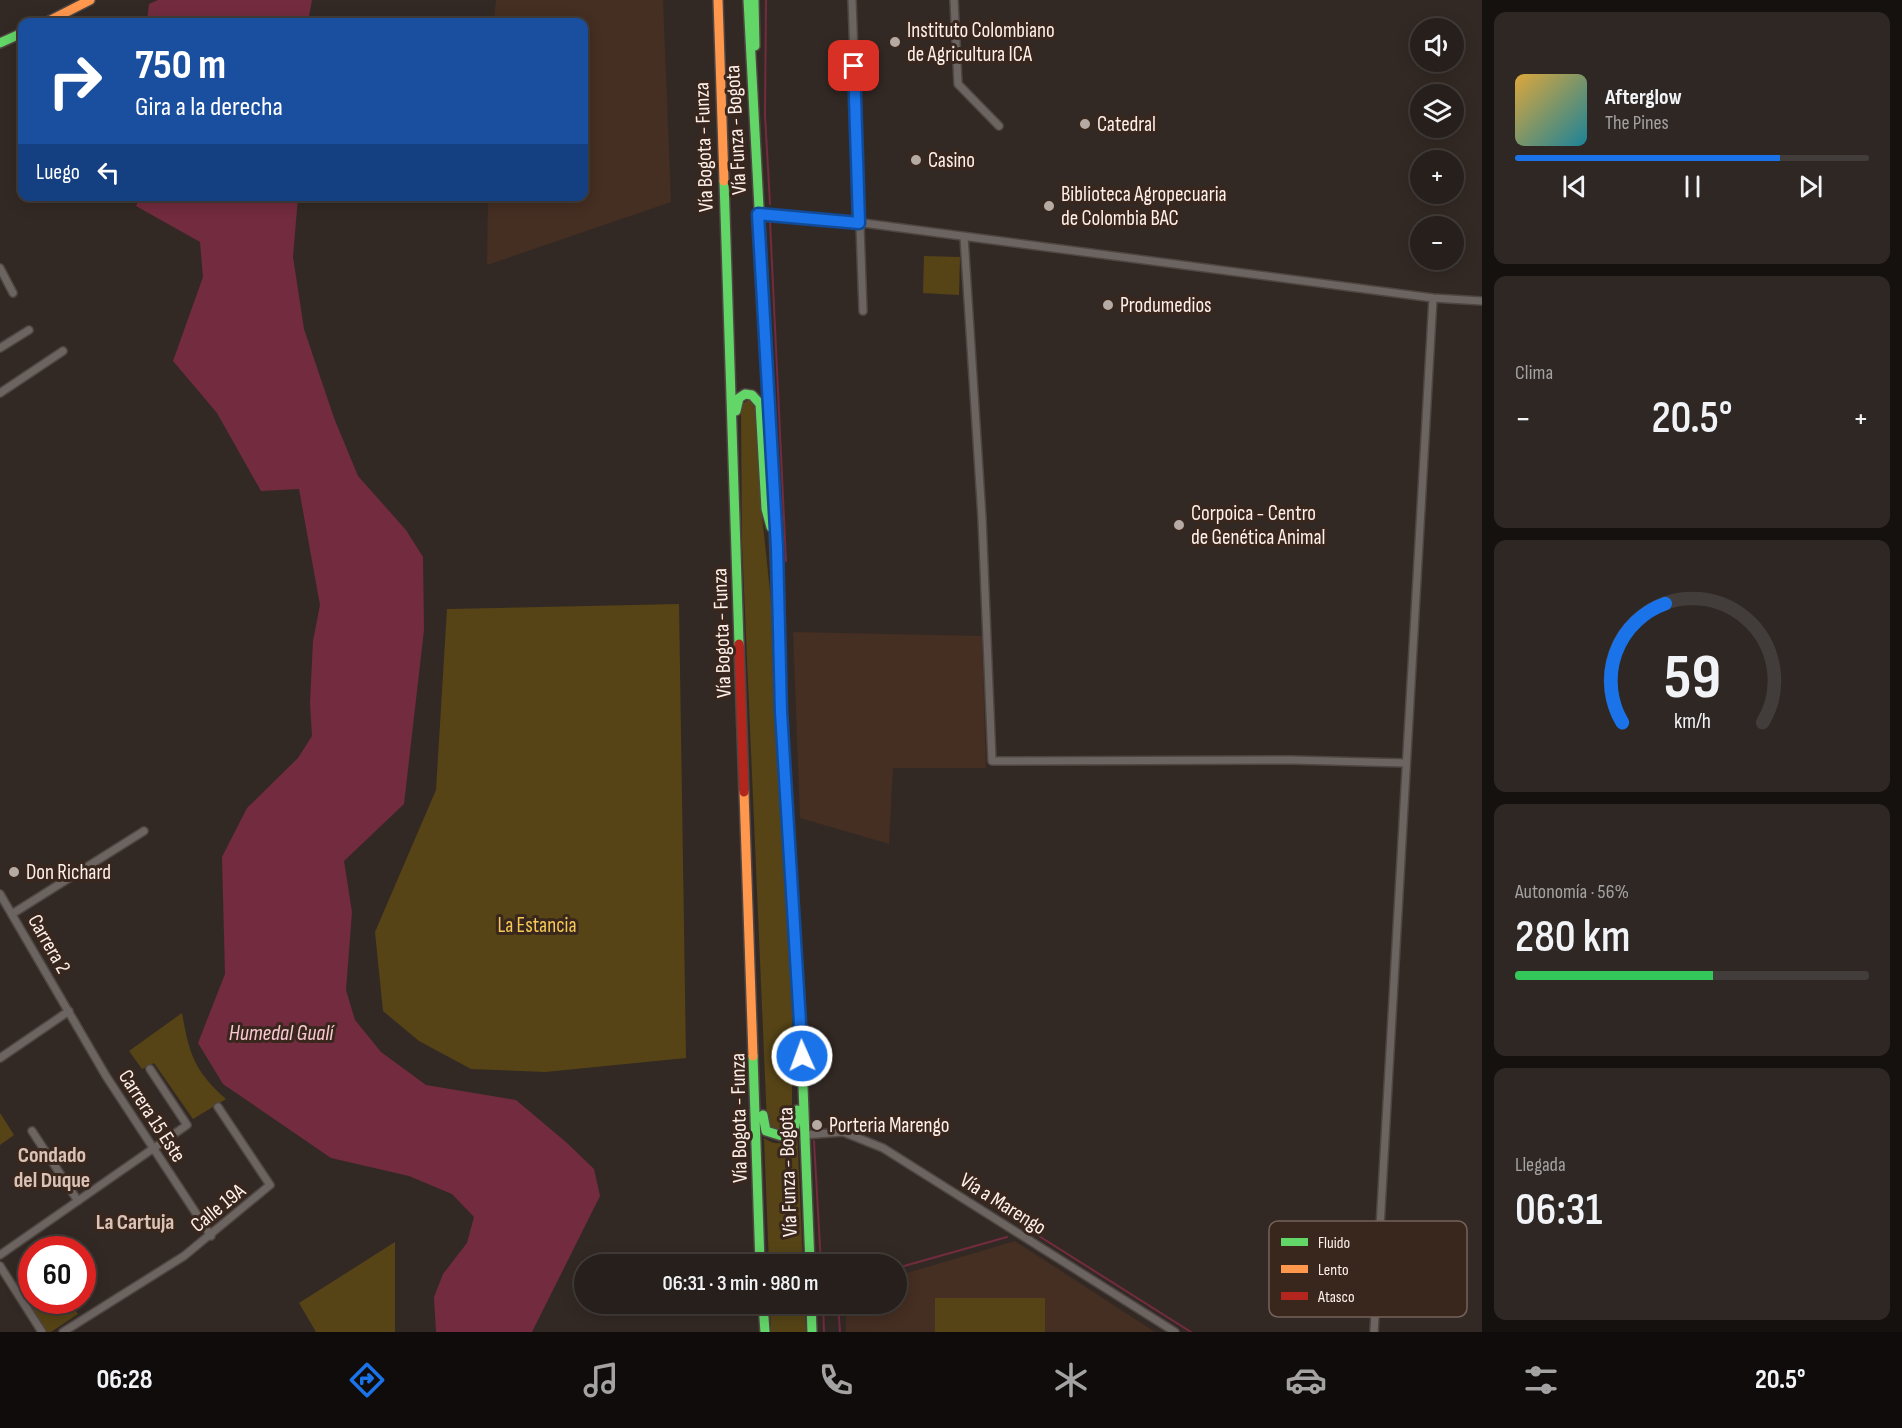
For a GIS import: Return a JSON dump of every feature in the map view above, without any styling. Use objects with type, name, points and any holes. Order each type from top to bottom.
[{"type":"main road","points":[[55,18],[90,0]]},
{"type":"main road","name":"Vía Bogota - Funza","points":[[718,0],[752,962],[760,1254]]},
{"type":"main road","name":"Vía Funza - Bogota","points":[[748,0],[777,547],[781,712],[797,957],[810,1254]]},
{"type":"main road","points":[[752,93],[756,59],[754,0]]},
{"type":"main road","points":[[0,43],[18,35]]},
{"type":"main road","points":[[736,532],[739,508],[735,404],[745,394],[753,394],[760,404],[766,509],[777,547]]},
{"type":"main road","points":[[752,962],[758,1006],[763,1125],[777,1137],[791,1132],[797,1118],[797,957]]},
{"type":"main road","points":[[764,1314],[765,1332]]},
{"type":"main road","points":[[811,1314],[812,1332]]},
{"type":"street","points":[[852,0],[863,311]]},
{"type":"street","points":[[954,0],[958,84],[999,126]]},
{"type":"street","points":[[758,214],[859,223],[1433,298],[1482,301]]},
{"type":"street","points":[[964,237],[982,506],[992,761],[1292,760],[1406,763]]},
{"type":"street","points":[[0,268],[14,293]]},
{"type":"street","points":[[1380,1221],[1433,298]]},
{"type":"street","points":[[0,348],[28,330]]},
{"type":"street","points":[[0,393],[63,351]]},
{"type":"street","points":[[12,914],[144,831]]},
{"type":"street","name":"Carrera 2","points":[[1,899],[69,1011]]},
{"type":"street","points":[[0,1058],[69,1011]]},
{"type":"street","name":"Carrera 15 Este","points":[[69,1011],[106,1076],[211,1236]]},
{"type":"street","points":[[1,1251],[187,1125],[150,1069]]},
{"type":"street","name":"Calle 19A","points":[[63,1332],[166,1268],[211,1236],[270,1185],[219,1107]]},
{"type":"street","points":[[32,1131],[78,1201]]},
{"type":"street","name":"Vía a Marengo","points":[[804,1134],[843,1132],[883,1148],[1175,1332]]},
{"type":"street","points":[[0,1266],[42,1332]]},
{"type":"street","points":[[1374,1332],[1375,1317]]},
{"type":"shaded area","points":[[496,0],[663,0],[671,202],[487,265],[488,201],[588,201],[588,18],[494,18]]},
{"type":"shaded area","points":[[793,632],[982,636],[986,768],[893,768],[889,844],[800,818]]},
{"type":"shaded area","points":[[1015,1241],[1155,1332],[846,1332],[846,1314],[907,1314],[907,1273]]},
{"type":"green space","points":[[924,256],[960,257],[959,295],[923,293]]},
{"type":"green space","points":[[750,399],[756,403],[761,506],[773,620],[777,738],[786,835],[792,974],[792,1122],[786,1129],[779,1131],[772,1130],[767,1123],[742,542],[741,405]]},
{"type":"green space","name":"La Estancia","points":[[679,604],[686,1058],[545,1072],[471,1069],[419,1041],[383,1011],[375,932],[436,790],[447,609]]},
{"type":"green space","points":[[182,1013],[187,1039],[195,1061],[215,1089],[226,1099],[193,1119],[154,1063],[142,1069],[129,1051]]},
{"type":"green space","points":[[0,1113],[14,1135],[0,1145]]},
{"type":"green space","points":[[797,1129],[803,1254],[769,1254],[764,1138],[778,1143],[790,1138]]},
{"type":"green space","points":[[395,1242],[395,1332],[316,1332],[299,1303]]},
{"type":"green space","points":[[935,1298],[1045,1298],[1045,1332],[935,1332]]},
{"type":"green space","points":[[36,1314],[78,1314],[51,1332],[46,1332]]},
{"type":"green space","points":[[770,1314],[805,1314],[806,1332],[771,1332]]},
{"type":"water","points":[[158,0],[312,0],[309,18],[147,18],[149,4]]},
{"type":"water","name":"Humedal Gualí","points":[[138,201],[298,201],[293,257],[304,329],[334,418],[358,476],[406,530],[423,557],[424,630],[404,804],[344,861],[352,912],[346,990],[355,1020],[381,1052],[426,1085],[516,1100],[594,1169],[600,1196],[532,1332],[436,1332],[434,1297],[443,1274],[467,1243],[474,1217],[452,1194],[409,1176],[331,1158],[223,1084],[198,1043],[225,974],[222,857],[247,808],[298,758],[312,736],[310,703],[313,641],[320,605],[299,489],[261,491],[217,413],[173,361],[203,277],[200,242],[136,206]]},
{"type":"waterway","points":[[766,0],[765,115],[770,204]]},
{"type":"waterway","points":[[770,221],[786,561]]},
{"type":"waterway","points":[[814,1141],[820,1254]]},
{"type":"waterway","points":[[1031,1231],[1191,1332]]},
{"type":"waterway","points":[[907,1265],[1007,1237]]},
{"type":"waterway","points":[[823,1314],[824,1332]]},
{"type":"waterway","points":[[839,1314],[840,1332]]},
{"type":"traffic: fast","points":[[748,0],[770,415]]},
{"type":"traffic: fast","points":[[754,0],[755,46]]},
{"type":"traffic: fast","points":[[0,43],[18,35]]},
{"type":"traffic: fast","points":[[724,181],[739,644]]},
{"type":"traffic: fast","points":[[736,411],[739,398],[745,394],[752,395],[760,404],[766,509],[771,527]]},
{"type":"traffic: fast","points":[[780,683],[801,1036],[810,1254]]},
{"type":"traffic: fast","points":[[753,1056],[760,1254]]},
{"type":"traffic: fast","points":[[763,1115],[766,1131],[782,1136],[795,1126],[797,1110]]},
{"type":"traffic: fast","points":[[764,1314],[765,1332]]},
{"type":"traffic: fast","points":[[811,1314],[812,1332]]},
{"type":"traffic: slow","points":[[55,18],[90,0]]},
{"type":"traffic: slow","points":[[718,0],[724,181]]},
{"type":"traffic: slow","points":[[770,415],[780,683]]},
{"type":"traffic: slow","points":[[744,792],[753,1056]]},
{"type":"traffic: jam","points":[[739,644],[744,792]]},
{"type":"place","name":"Instituto Colombiano de Agricultura ICA","points":[[895,42]]},
{"type":"place","name":"Catedral","points":[[1085,124]]},
{"type":"place","name":"Casino","points":[[916,160]]},
{"type":"place","name":"Biblioteca Agropecuaria de Colombia BAC","points":[[1049,206]]},
{"type":"place","name":"Produmedios","points":[[1108,305]]},
{"type":"place","name":"Corpoica - Centro de Genética Animal","points":[[1179,525]]},
{"type":"place","name":"Don Richard","points":[[14,872]]},
{"type":"place","name":"Porteria Marengo","points":[[817,1125]]},
{"type":"district","name":"Condado del Duque","points":[[52,1168]]},
{"type":"district","name":"La Cartuja","points":[[135,1222]]},
{"type":"route","points":[[802,1056],[783,752],[777,547],[758,214],[859,223],[854,66]]}]
